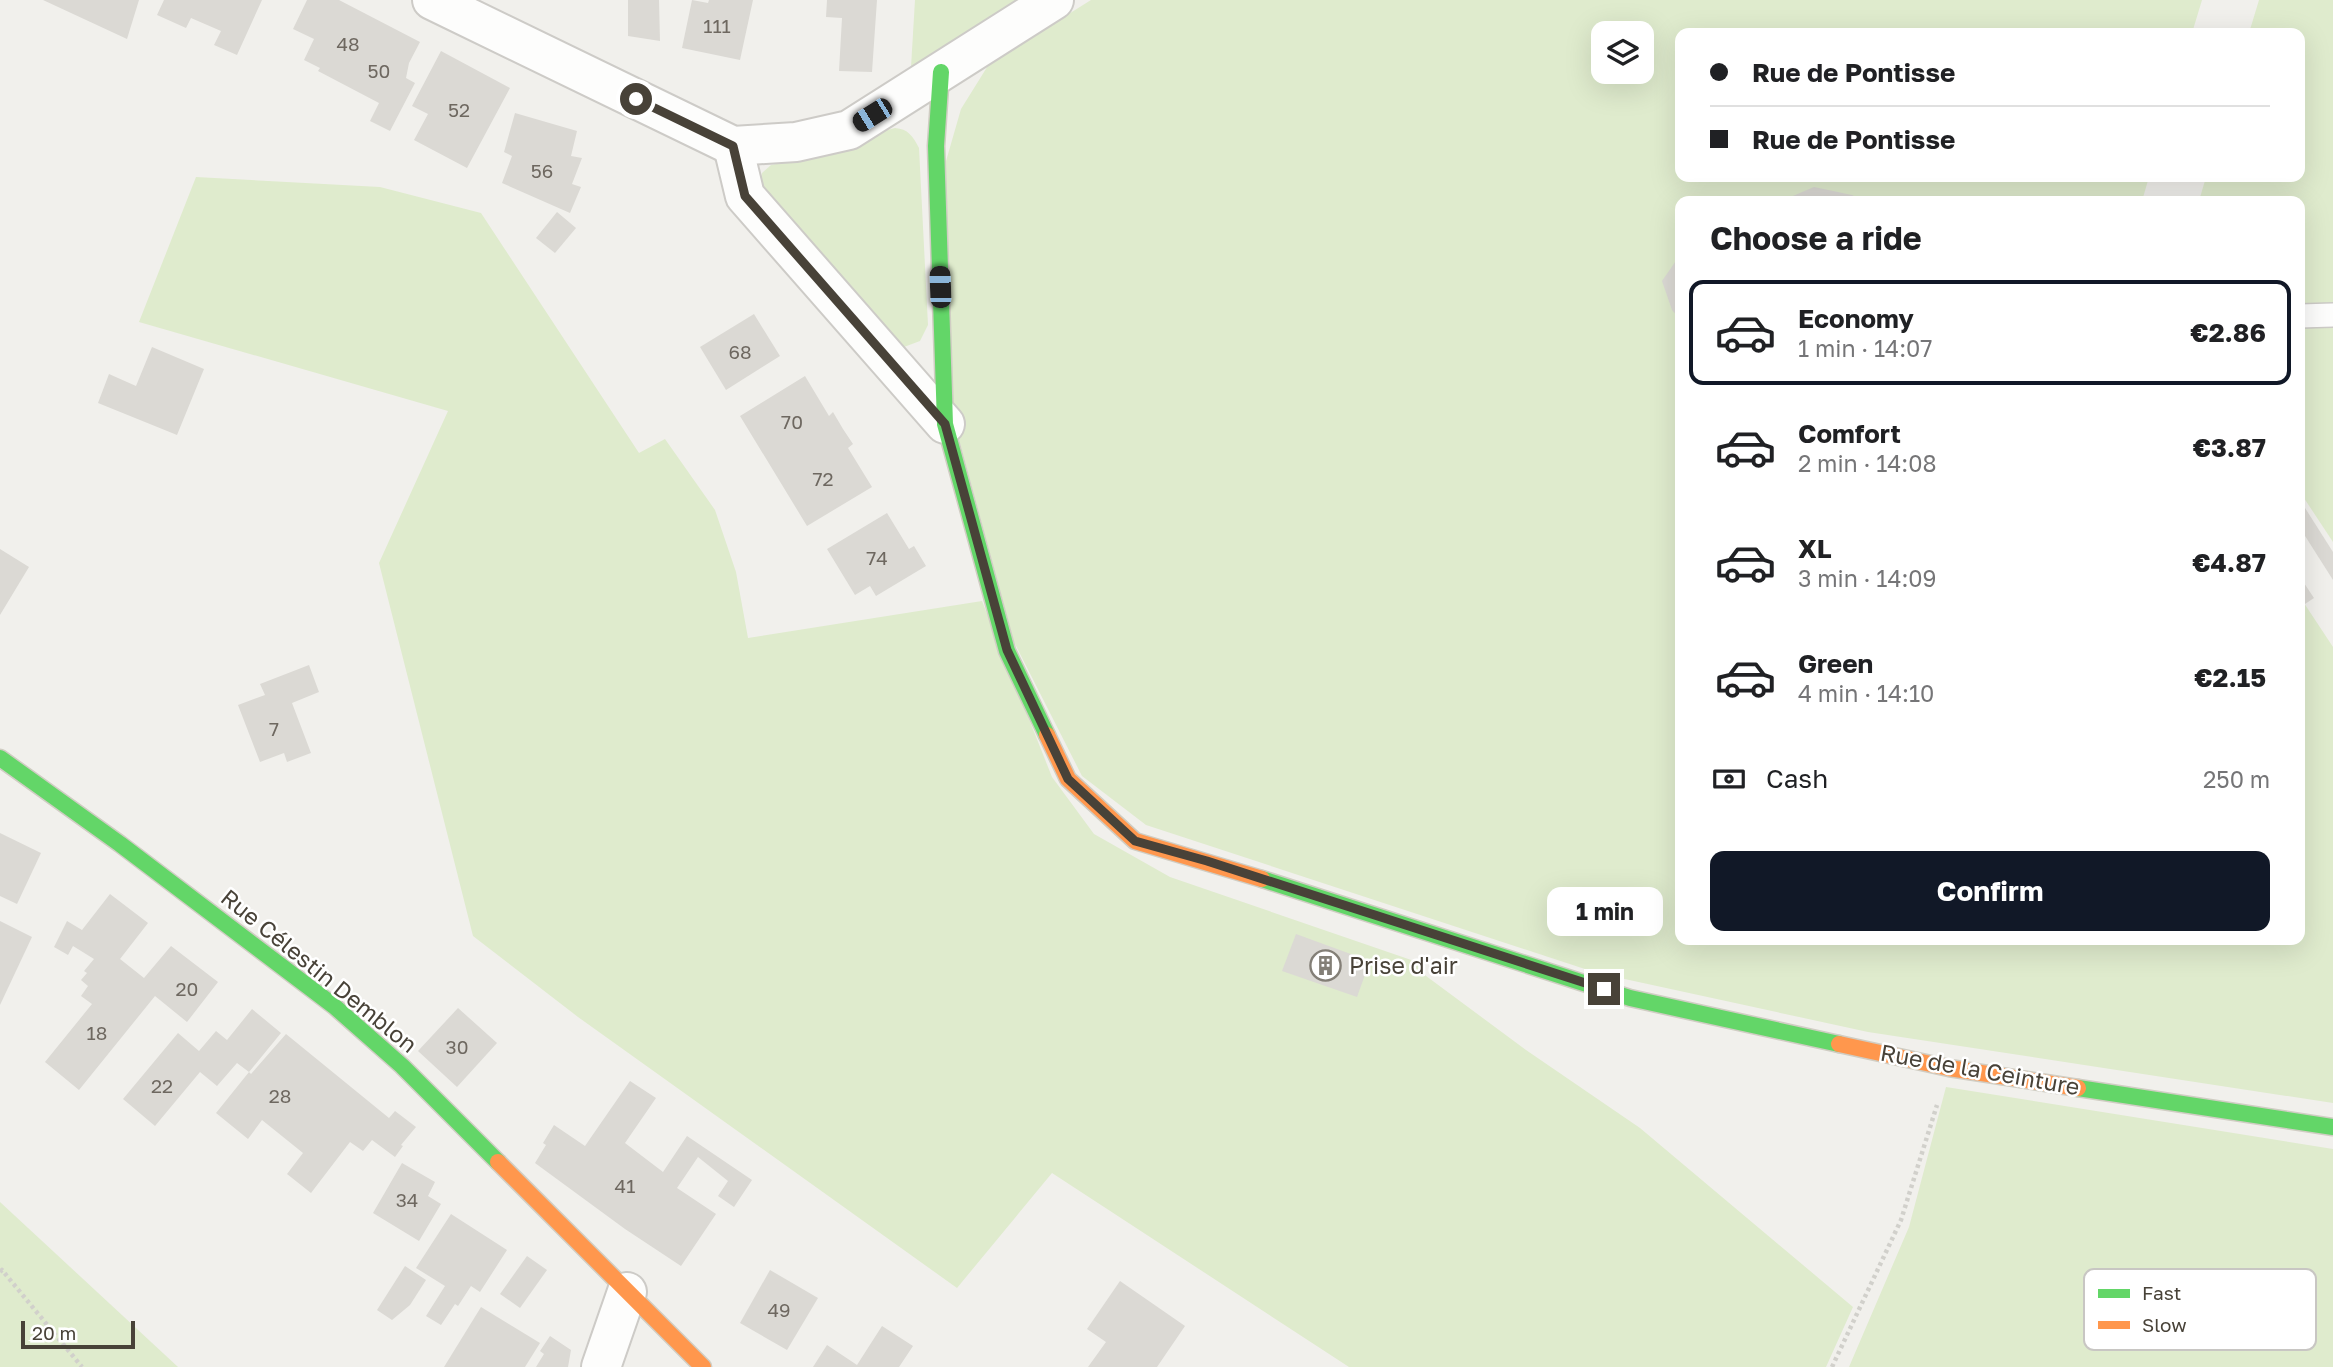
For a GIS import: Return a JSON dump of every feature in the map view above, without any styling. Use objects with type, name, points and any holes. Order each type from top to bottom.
[{"type":"street","points":[[432,0],[733,146],[796,142],[849,130],[1054,0]]},
{"type":"street","name":"Rue de la Ceinture","points":[[941,72],[936,146],[945,424],[1007,650],[1068,779],[1135,841],[1207,861],[1630,998],[1949,1068],[2333,1127]]},
{"type":"street","points":[[733,146],[745,196],[945,424]]},
{"type":"street","name":"Rue Célestin Demblon","points":[[0,758],[334,1006],[402,1066],[703,1367]]},
{"type":"street","points":[[601,1367],[627,1292]]},
{"type":"lane","points":[[2305,316],[2333,315]]},
{"type":"path","points":[[1832,1367],[1901,1220],[1949,1068]]},
{"type":"path","points":[[0,1272],[2,1270],[82,1367]]},
{"type":"green space","points":[[915,0],[1017,0],[911,67]]},
{"type":"green space","points":[[1091,0],[2202,0],[2194,28],[1675,28],[1675,182],[2148,182],[2143,196],[1675,196],[1675,945],[2305,945],[2305,605],[2333,647],[2333,1103],[1868,1032],[1597,973],[1146,825],[1082,776],[1014,642],[954,421],[942,175],[961,109],[989,64]]},
{"type":"green space","points":[[2259,0],[2333,0],[2333,542],[2305,500],[2305,196],[2200,196],[2205,182],[2305,182],[2305,28],[2251,28]]},
{"type":"green space","points":[[895,128],[910,134],[919,148],[928,325],[920,341],[904,347],[885,340],[759,184],[762,173],[771,165],[834,153]]},
{"type":"green space","points":[[196,177],[380,187],[481,213],[639,453],[665,439],[715,510],[736,572],[748,638],[982,601],[1052,777],[1094,834],[1170,877],[1420,963],[1418,970],[1526,1050],[1640,1128],[1853,1307],[1826,1367],[1349,1367],[1052,1173],[957,1288],[578,1017],[473,936],[379,563],[448,411],[139,322]]},
{"type":"green space","points":[[1946,1087],[2333,1149],[2333,1367],[1849,1367],[1909,1227]]},
{"type":"green space","points":[[0,1202],[178,1367],[0,1367]]},
{"type":"building","points":[[43,0],[139,0],[127,39]]},
{"type":"building","points":[[164,0],[262,0],[237,55],[214,45],[221,31],[191,18],[186,28],[157,15]]},
{"type":"building","points":[[307,0],[339,0],[420,42],[409,63],[406,78],[415,83],[390,131],[370,121],[379,103],[318,71],[320,68],[304,60],[314,39],[293,29]]},
{"type":"building","points":[[628,0],[659,0],[660,41],[628,36]]},
{"type":"building","points":[[692,0],[708,3],[709,0],[753,0],[740,60],[682,48]]},
{"type":"building","points":[[827,0],[877,0],[872,72],[839,71],[842,18],[826,17]]},
{"type":"building","points":[[441,51],[510,88],[467,168],[414,140],[428,114],[412,106]]},
{"type":"building","points":[[515,113],[577,131],[571,156],[582,158],[572,184],[581,187],[570,213],[502,183],[512,156],[504,152]]},
{"type":"building","points":[[1814,187],[1854,196],[1793,196]]},
{"type":"building","points":[[557,212],[576,228],[555,253],[536,238]]},
{"type":"building","points":[[1675,262],[1675,313],[1672,310],[1662,281]]},
{"type":"building","points":[[754,314],[780,356],[726,390],[700,347]]},
{"type":"building","points":[[152,347],[204,369],[177,435],[98,403],[109,374],[136,386]]},
{"type":"building","points":[[805,376],[829,416],[833,412],[853,444],[848,448],[872,487],[807,526],[740,416]]},
{"type":"building","points":[[2305,508],[2333,552],[2333,580],[2305,536]]},
{"type":"building","points":[[887,513],[909,549],[914,546],[926,566],[876,596],[870,586],[855,595],[827,549]]},
{"type":"building","points":[[0,549],[29,567],[0,615]]},
{"type":"building","points":[[2305,584],[2314,598],[2305,604]]},
{"type":"building","points":[[309,665],[319,692],[292,703],[311,753],[287,762],[284,753],[260,762],[238,705],[265,695],[260,684]]},
{"type":"building","points":[[0,833],[41,853],[17,904],[0,896]]},
{"type":"building","points":[[110,894],[148,923],[120,959],[144,978],[171,946],[218,982],[187,1022],[155,996],[79,1090],[45,1062],[92,1004],[81,996],[88,986],[81,980],[87,973],[84,971],[94,959],[73,946],[68,955],[54,947],[67,921],[82,930]]},
{"type":"building","points":[[0,921],[32,937],[0,1005]]},
{"type":"building","name":"Prise d'air","points":[[1296,934],[1370,961],[1357,997],[1282,971]]},
{"type":"building","points":[[458,1008],[497,1043],[457,1087],[418,1051]]},
{"type":"building","points":[[252,1009],[281,1033],[249,1072],[237,1063],[217,1086],[200,1072],[155,1126],[123,1099],[178,1033],[199,1051],[216,1031],[227,1040]]},
{"type":"building","points":[[286,1034],[389,1118],[395,1111],[416,1127],[395,1157],[372,1140],[363,1151],[350,1142],[311,1193],[287,1174],[303,1153],[262,1120],[248,1139],[216,1113],[249,1072],[251,1074]]},
{"type":"building","points":[[630,1081],[656,1098],[625,1143],[663,1172],[687,1136],[752,1180],[734,1207],[718,1196],[728,1181],[698,1157],[677,1188],[716,1214],[681,1266],[535,1163],[554,1125],[585,1146]]},
{"type":"building","points":[[402,1163],[435,1182],[428,1196],[441,1204],[419,1241],[373,1213]]},
{"type":"building","points":[[451,1214],[507,1250],[480,1292],[471,1286],[441,1325],[426,1316],[445,1286],[416,1268]]},
{"type":"building","points":[[527,1256],[547,1270],[520,1308],[500,1294]]},
{"type":"building","points":[[405,1266],[426,1280],[410,1305],[392,1320],[377,1310]]},
{"type":"building","points":[[770,1270],[818,1298],[787,1350],[740,1323]]},
{"type":"building","points":[[1120,1281],[1185,1326],[1157,1367],[1088,1367],[1106,1342],[1087,1329]]},
{"type":"building","points":[[481,1307],[540,1343],[525,1367],[444,1367]]},
{"type":"building","points":[[882,1326],[913,1346],[899,1367],[813,1367],[827,1345],[857,1365]]},
{"type":"building","points":[[550,1336],[571,1350],[568,1367],[536,1367],[544,1354],[540,1351]]},
{"type":"traffic: fast","points":[[941,72],[936,146],[945,424],[1007,651],[1047,735]]},
{"type":"traffic: fast","points":[[0,758],[120,844],[334,1006],[402,1066],[498,1162]]},
{"type":"traffic: fast","points":[[1262,879],[1630,998],[1839,1044]]},
{"type":"traffic: fast","points":[[2078,1088],[2333,1127]]},
{"type":"traffic: slow","points":[[1047,735],[1068,779],[1135,841],[1262,879]]},
{"type":"traffic: slow","points":[[1839,1044],[1949,1068],[2078,1088]]},
{"type":"traffic: slow","points":[[498,1162],[703,1367]]},
{"type":"place","name":"Prise d'air","points":[[1326,966]]},
{"type":"route","points":[[636,99],[733,146],[745,196],[945,424],[1007,650],[1068,779],[1135,841],[1207,861],[1604,989]]}]
